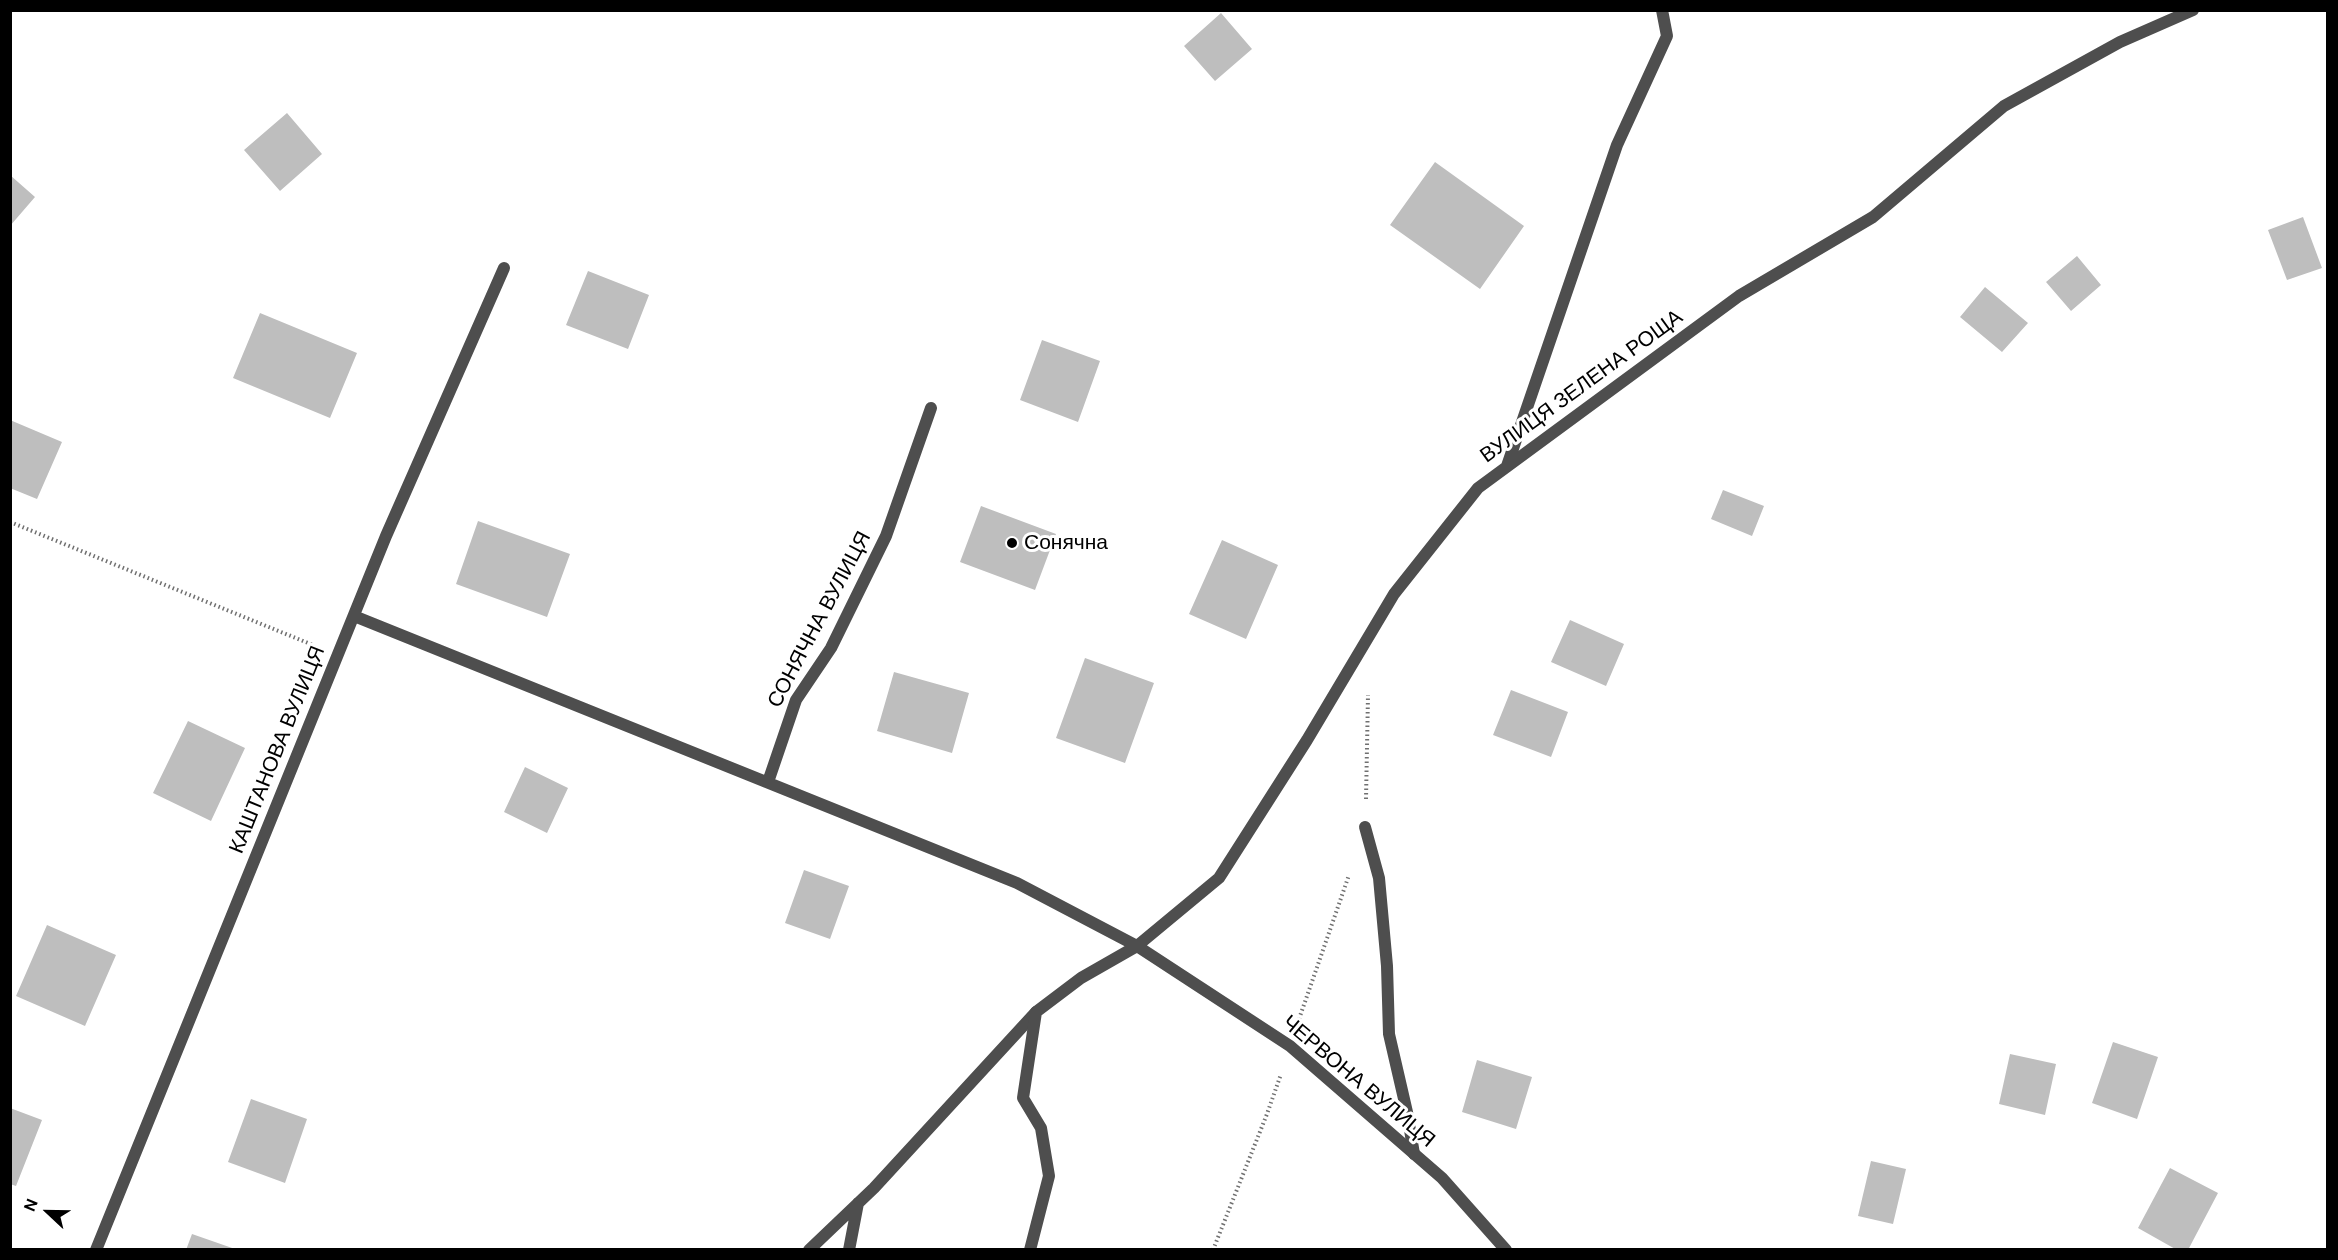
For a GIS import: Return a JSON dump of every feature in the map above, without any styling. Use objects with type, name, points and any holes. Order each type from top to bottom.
[{"type":"street","points":[[1507,466],[1617,146],[1667,36],[1662,10]]},
{"type":"street","name":"ВУЛИЦЯ ЗЕЛЕНА РОЩА","points":[[809,1250],[874,1188],[1036,1012],[1081,978],[1137,946],[1219,878],[1307,740],[1394,594],[1478,488],[1739,296],[1873,217],[2004,106],[2120,42],[2193,10]]},
{"type":"street","name":"КАШТАНОВА ВУЛИЦЯ","points":[[96,1250],[386,536],[504,268]]},
{"type":"street","name":"СОНЯЧНА ВУЛИЦЯ","points":[[768,782],[796,700],[831,648],[886,536],[931,408]]},
{"type":"street","name":"ЧЕРВОНА ВУЛИЦЯ","points":[[354,616],[1017,883],[1137,946],[1290,1046],[1442,1178],[1506,1250]]},
{"type":"street","points":[[1365,827],[1379,878],[1387,966],[1389,1034],[1414,1154]]},
{"type":"street","points":[[1030,1250],[1049,1176],[1041,1128],[1023,1098],[1036,1012]]},
{"type":"street","points":[[849,1250],[858,1203]]},
{"type":"path","points":[[10,522],[337,655]]},
{"type":"path","points":[[1213,1250],[1268,1114],[1365,827],[1368,692]]},
{"type":"building","points":[[1221,13],[1252,49],[1215,81],[1184,46]]},
{"type":"building","points":[[287,113],[322,154],[280,191],[244,150]]},
{"type":"building","points":[[1435,162],[1524,226],[1480,289],[1390,225]]},
{"type":"building","points":[[10,175],[35,197],[10,226]]},
{"type":"building","points":[[2303,217],[2322,268],[2287,280],[2268,230]]},
{"type":"building","points":[[2077,256],[2101,285],[2071,311],[2046,282]]},
{"type":"building","points":[[588,271],[649,295],[628,349],[566,325]]},
{"type":"building","points":[[1985,287],[2028,323],[2002,352],[1960,317]]},
{"type":"building","points":[[260,313],[357,353],[330,418],[233,378]]},
{"type":"building","points":[[1042,340],[1100,361],[1078,422],[1020,400]]},
{"type":"building","points":[[10,420],[62,442],[37,499],[10,488]]},
{"type":"building","points":[[1723,490],[1764,506],[1752,536],[1711,519]]},
{"type":"building","points":[[981,506],[1056,534],[1035,590],[960,562]]},
{"type":"building","points":[[478,521],[570,554],[547,617],[456,584]]},
{"type":"building","points":[[1222,540],[1278,565],[1246,639],[1189,614]]},
{"type":"building","points":[[1570,620],[1624,644],[1606,686],[1551,662]]},
{"type":"building","points":[[1085,658],[1154,683],[1125,763],[1056,738]]},
{"type":"building","points":[[894,672],[969,693],[952,753],[877,731]]},
{"type":"building","points":[[1511,690],[1568,712],[1551,757],[1493,735]]},
{"type":"building","points":[[188,721],[245,748],[211,821],[153,793]]},
{"type":"building","points":[[525,767],[568,788],[547,833],[504,812]]},
{"type":"building","points":[[804,870],[849,886],[830,939],[785,923]]},
{"type":"building","points":[[47,925],[116,955],[85,1026],[16,996]]},
{"type":"building","points":[[2113,1042],[2158,1057],[2137,1119],[2092,1103]]},
{"type":"building","points":[[2010,1054],[2056,1064],[2045,1115],[1999,1104]]},
{"type":"building","points":[[1477,1060],[1532,1077],[1516,1129],[1462,1112]]},
{"type":"building","points":[[251,1099],[307,1119],[285,1183],[228,1162]]},
{"type":"building","points":[[10,1108],[42,1120],[16,1186],[10,1184]]},
{"type":"building","points":[[1871,1161],[1906,1169],[1893,1224],[1858,1216]]},
{"type":"building","points":[[2170,1168],[2218,1193],[2188,1250],[2177,1250],[2138,1228]]},
{"type":"building","points":[[192,1234],[235,1249],[235,1250],[186,1250]]},
{"type":"place","name":"Сонячна","points":[[1012,543]]}]
